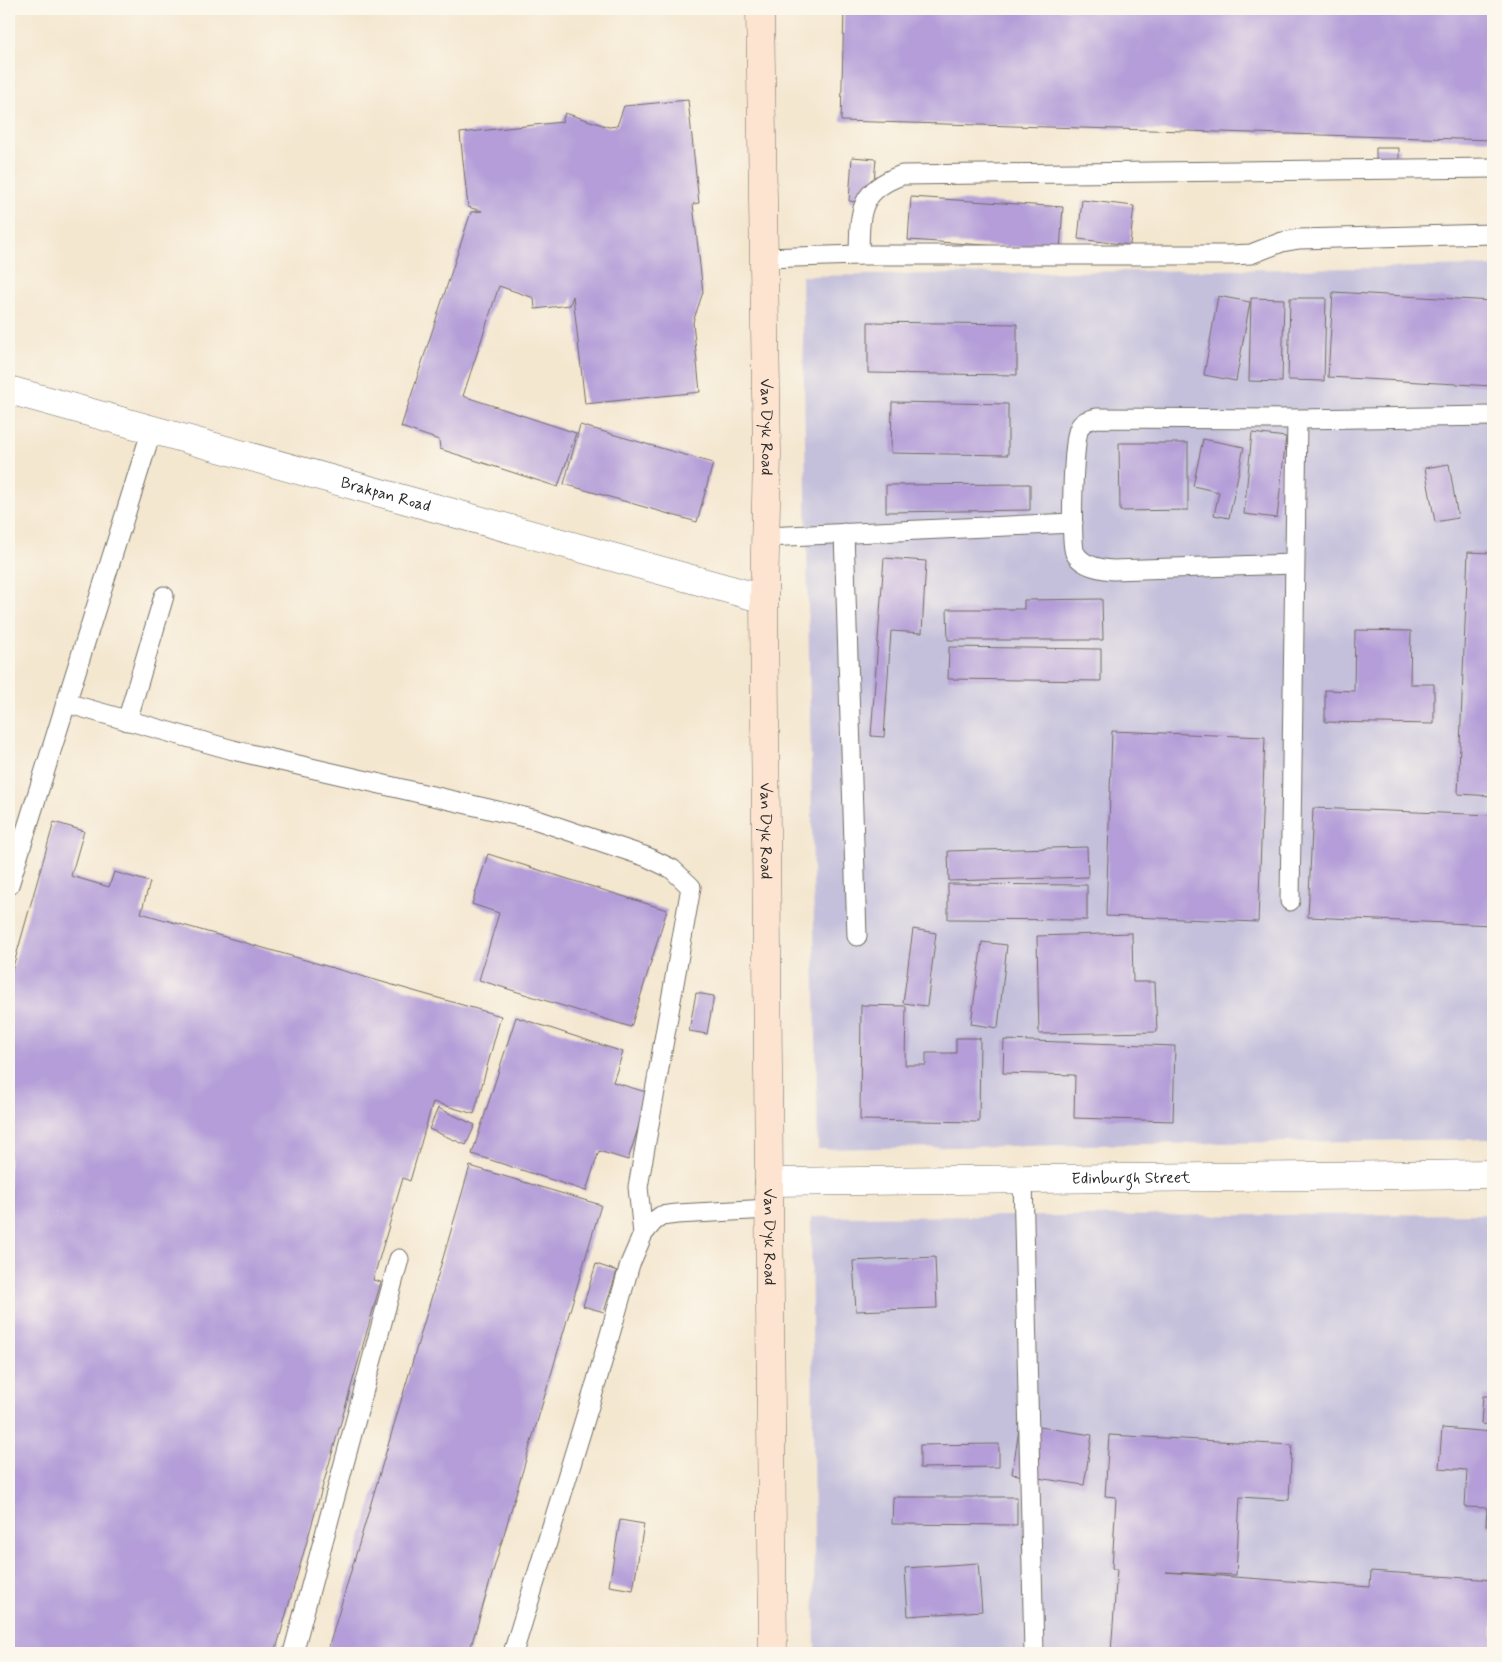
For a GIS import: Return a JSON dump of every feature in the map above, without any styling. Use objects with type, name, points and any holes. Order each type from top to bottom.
[{"type":"main road","name":"Van Dyk Road","points":[[760,9],[764,258],[766,537],[764,599],[773,1653]]},
{"type":"street","name":"Brakpan Road","points":[[9,390],[764,599]]},
{"type":"street","name":"Edinburgh Street","points":[[769,1182],[1493,1174]]},
{"type":"lane","points":[[859,255],[860,220],[864,204],[873,191],[885,181],[902,175],[1493,168]]},
{"type":"lane","points":[[764,258],[859,255],[1231,255],[1251,254],[1282,242],[1300,239],[1493,234]]},
{"type":"lane","points":[[1294,564],[1112,570],[1097,569],[1084,562],[1075,552],[1072,523],[1076,437],[1079,427],[1086,420],[1097,418],[1297,419],[1493,416]]},
{"type":"lane","points":[[1290,901],[1297,419]]},
{"type":"lane","points":[[9,885],[152,430]]},
{"type":"lane","points":[[766,537],[1072,523]]},
{"type":"lane","points":[[844,533],[857,936]]},
{"type":"lane","points":[[127,721],[164,596]]},
{"type":"lane","points":[[66,703],[233,750],[537,820],[647,857],[672,869],[691,887],[638,1187],[643,1234]]},
{"type":"lane","points":[[1023,1179],[1034,1653]]},
{"type":"lane","points":[[513,1653],[597,1380],[630,1264],[643,1234],[653,1222],[662,1216],[769,1209]]},
{"type":"lane","points":[[293,1653],[399,1259]]},
{"type":"shaded area","points":[[1493,266],[1493,1139],[818,1149],[802,276]]},
{"type":"shaded area","points":[[1493,1214],[1493,1653],[815,1653],[811,1217]]},
{"type":"building","points":[[844,9],[1493,9],[1493,140],[841,121]]},
{"type":"building","points":[[688,100],[699,203],[693,204],[703,292],[693,322],[700,392],[585,404],[573,296],[570,305],[535,309],[534,298],[499,286],[463,396],[576,433],[558,487],[440,449],[439,440],[401,427],[471,212],[482,211],[468,207],[460,133],[562,122],[565,113],[609,127],[617,126],[624,106]]},
{"type":"building","points":[[1376,148],[1399,148],[1399,161],[1376,160]]},
{"type":"building","points":[[852,157],[876,159],[872,203],[849,201]]},
{"type":"building","points":[[911,197],[1063,207],[1060,250],[908,240]]},
{"type":"building","points":[[1082,200],[1134,206],[1130,245],[1078,239]]},
{"type":"building","points":[[1333,292],[1493,301],[1493,386],[1328,377]]},
{"type":"building","points":[[1218,296],[1250,302],[1236,381],[1204,375]]},
{"type":"building","points":[[1251,298],[1284,299],[1282,382],[1249,381]]},
{"type":"building","points":[[1290,298],[1326,298],[1324,381],[1288,380]]},
{"type":"building","points":[[868,322],[1017,324],[1017,375],[868,373]]},
{"type":"building","points":[[892,402],[1008,404],[1008,455],[891,453]]},
{"type":"building","points":[[580,425],[713,463],[697,522],[564,484]]},
{"type":"building","points":[[1252,433],[1286,437],[1277,518],[1244,514]]},
{"type":"building","points":[[1203,439],[1244,447],[1229,518],[1214,515],[1219,492],[1193,486]]},
{"type":"building","points":[[1119,443],[1188,443],[1188,510],[1120,511]]},
{"type":"building","points":[[1449,464],[1458,518],[1435,522],[1425,468]]},
{"type":"building","points":[[1030,484],[1030,510],[886,512],[886,485]]},
{"type":"building","points":[[1468,552],[1493,553],[1493,796],[1458,794]]},
{"type":"building","points":[[884,558],[926,561],[922,633],[891,631],[884,737],[871,736]]},
{"type":"building","points":[[1102,599],[1103,640],[948,640],[947,609],[1024,609],[1024,600]]},
{"type":"building","points":[[1355,630],[1411,631],[1410,684],[1434,684],[1434,724],[1325,722],[1325,690],[1354,691]]},
{"type":"building","points":[[949,647],[1101,649],[1101,681],[948,679]]},
{"type":"building","points":[[1112,731],[1265,737],[1258,922],[1106,916]]},
{"type":"building","points":[[1313,808],[1493,815],[1493,925],[1308,917]]},
{"type":"building","points":[[54,822],[84,831],[71,876],[109,887],[114,872],[150,882],[141,913],[501,1016],[474,1114],[433,1102],[410,1181],[403,1178],[373,1280],[381,1282],[275,1653],[9,1653],[9,981]]},
{"type":"building","points":[[1087,847],[1088,877],[949,881],[948,851]]},
{"type":"building","points":[[488,854],[667,910],[631,1027],[479,980],[499,913],[472,904]]},
{"type":"building","points":[[948,884],[1087,885],[1087,920],[948,919]]},
{"type":"building","points":[[913,929],[936,933],[927,1006],[903,1003]]},
{"type":"building","points":[[1132,933],[1133,982],[1155,982],[1157,1032],[1039,1034],[1037,936]]},
{"type":"building","points":[[982,942],[1007,945],[998,1028],[971,1024]]},
{"type":"building","points":[[696,993],[714,996],[707,1034],[689,1031]]},
{"type":"building","points":[[861,1005],[906,1006],[905,1065],[926,1065],[926,1053],[956,1053],[956,1038],[980,1038],[979,1122],[860,1120]]},
{"type":"building","points":[[516,1017],[623,1052],[613,1082],[649,1093],[628,1160],[599,1151],[586,1191],[472,1154]]},
{"type":"building","points":[[1004,1040],[1175,1046],[1173,1121],[1074,1118],[1075,1075],[1003,1073]]},
{"type":"building","points":[[438,1108],[475,1125],[466,1145],[429,1129]]},
{"type":"building","points":[[470,1166],[601,1205],[469,1653],[327,1653]]},
{"type":"building","points":[[935,1257],[937,1308],[856,1311],[853,1261]]},
{"type":"building","points":[[596,1264],[617,1271],[604,1312],[583,1306]]},
{"type":"building","points":[[1483,1396],[1493,1396],[1493,1425],[1481,1424]]},
{"type":"building","points":[[1020,1424],[1092,1435],[1084,1485],[1012,1474]]},
{"type":"building","points":[[1442,1428],[1493,1432],[1493,1526],[1486,1525],[1487,1508],[1465,1507],[1467,1470],[1439,1468]]},
{"type":"building","points":[[1109,1435],[1292,1445],[1289,1500],[1240,1497],[1236,1575],[1166,1572],[1370,1587],[1371,1571],[1493,1580],[1493,1653],[1111,1653],[1117,1569],[1112,1569],[1116,1497],[1105,1496]]},
{"type":"building","points":[[999,1444],[999,1467],[920,1468],[920,1445]]},
{"type":"building","points":[[893,1497],[1017,1497],[1017,1525],[892,1524]]},
{"type":"building","points":[[620,1520],[644,1524],[633,1590],[609,1586]]},
{"type":"building","points":[[978,1563],[982,1611],[908,1616],[905,1568]]}]
